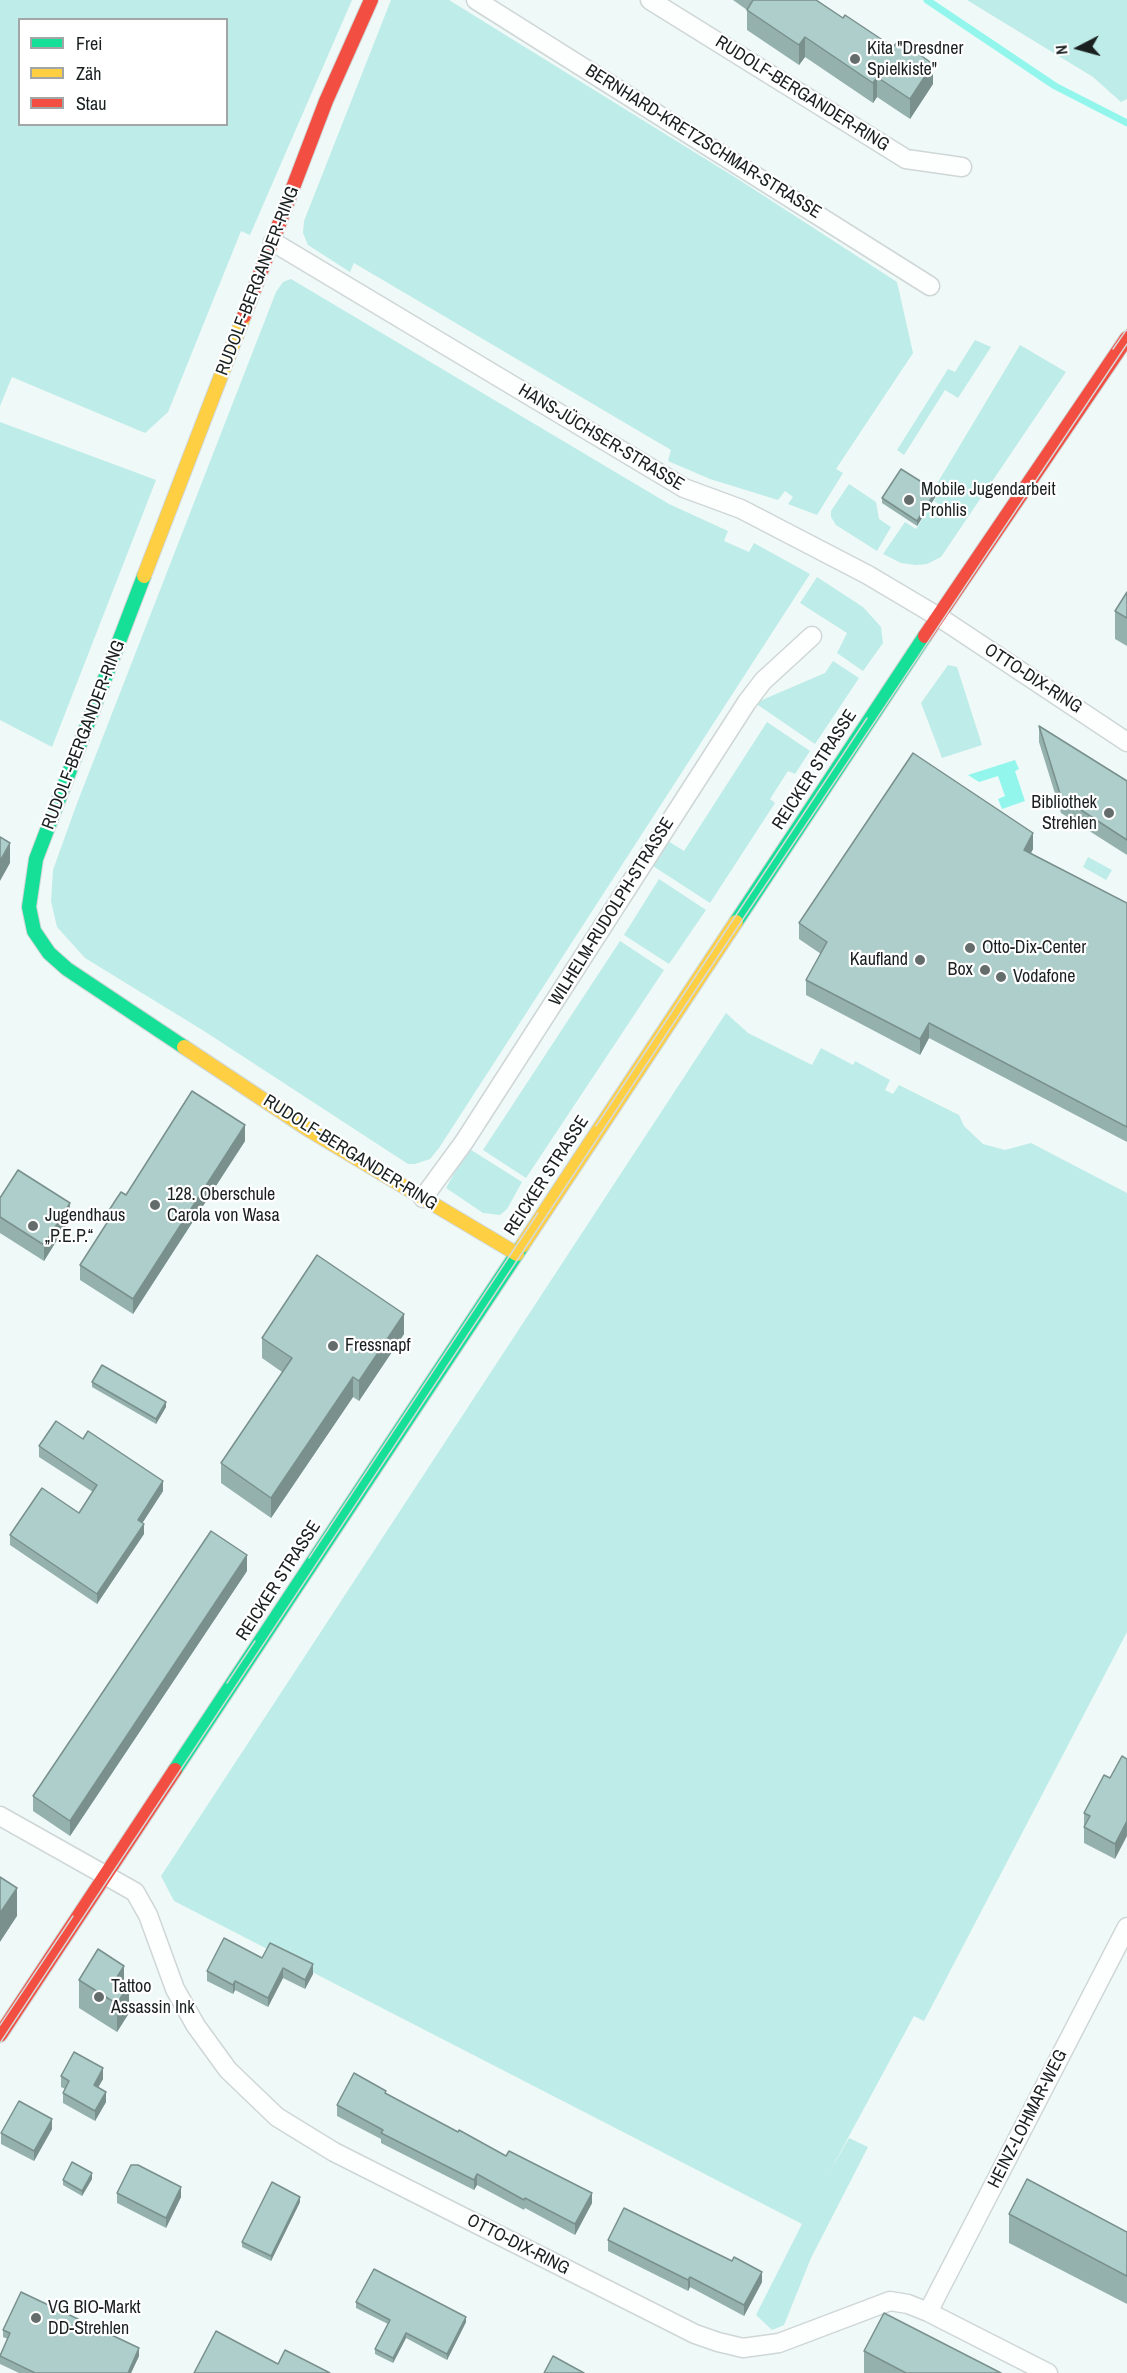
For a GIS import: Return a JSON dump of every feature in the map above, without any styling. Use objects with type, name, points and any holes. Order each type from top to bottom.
[{"type":"street","name":"RUDOLF-BERGANDER-RING","points":[[371,0],[326,101],[36,859],[29,907],[34,931],[49,953],[68,969],[309,1130],[517,1254]]},
{"type":"street","name":"BERNHARD-KRETZSCHMAR-STRASSE","points":[[476,0],[930,286]]},
{"type":"street","name":"RUDOLF-BERGANDER-RING","points":[[650,0],[906,159],[962,167]]},
{"type":"street","name":"HANS-JÜCHSER-STRASSE","points":[[273,242],[684,488],[741,509],[809,542],[938,617]]},
{"type":"street","name":"REICKER STRASSE","points":[[0,2035],[938,617],[1127,338]]},
{"type":"street","name":"OTTO-DIX-RING","points":[[938,617],[1127,742]]},
{"type":"street","name":"WILHELM-RUDOLPH-STRASSE","points":[[423,1198],[496,1093],[747,702],[763,681],[812,636]]},
{"type":"street","name":"OTTO-DIX-RING","points":[[0,1816],[135,1892],[148,1915],[175,1989],[196,2026],[228,2070],[277,2117],[334,2152],[695,2334],[718,2342],[743,2348],[779,2343],[890,2301],[908,2304],[928,2312],[1048,2373]]},
{"type":"street","name":"HEINZ-LOHMAR-WEG","points":[[928,2312],[1127,1927]]},
{"type":"shaded area","points":[[0,0],[352,0],[250,235],[241,231],[168,412],[145,433],[12,377],[0,406]]},
{"type":"shaded area","points":[[391,0],[449,0],[741,181],[897,282],[913,353],[836,469],[843,473],[817,515],[788,504],[793,497],[785,491],[778,500],[710,479],[668,461],[671,450],[354,263],[350,272],[308,245],[303,233],[304,221]]},
{"type":"shaded area","points":[[967,0],[1127,0],[1127,99],[1121,102],[1093,77]]},
{"type":"shaded area","points":[[291,279],[669,504],[728,531],[724,541],[749,552],[754,543],[810,574],[439,1148],[430,1159],[415,1164],[408,1164],[204,1031],[85,958],[57,927],[51,901],[53,870],[76,806],[276,292],[283,282]]},
{"type":"shaded area","points":[[975,340],[991,347],[958,398],[945,390],[904,455],[897,450],[948,369],[955,372]]},
{"type":"shaded area","points":[[1020,345],[1066,372],[941,557],[927,564],[916,565],[901,563],[883,554],[905,522],[916,529],[928,510],[935,515],[942,506],[934,501],[937,496],[932,492]]},
{"type":"shaded area","points":[[0,422],[156,480],[52,747],[0,720]]},
{"type":"shaded area","points":[[849,484],[876,502],[879,519],[891,527],[877,551],[836,525],[831,517],[831,511]]},
{"type":"shaded area","points":[[817,577],[863,607],[881,627],[883,643],[863,671],[837,653],[847,633],[800,603]]},
{"type":"shaded area","points":[[833,661],[859,678],[815,744],[755,703],[825,673]]},
{"type":"shaded area","points":[[948,665],[957,667],[982,745],[942,758],[921,703]]},
{"type":"shaded area","points":[[767,722],[810,751],[795,774],[788,771],[770,799],[775,803],[710,903],[653,866],[668,841],[684,851]]},
{"type":"shaded area","points":[[1088,857],[1112,870],[1106,880],[1083,867]]},
{"type":"shaded area","points":[[659,879],[706,910],[669,964],[624,935]]},
{"type":"shaded area","points":[[620,941],[664,970],[526,1178],[483,1150]]},
{"type":"shaded area","points":[[726,1013],[748,1033],[812,1065],[821,1048],[853,1065],[855,1061],[890,1080],[885,1090],[893,1094],[899,1085],[959,1115],[964,1126],[983,1144],[1005,1150],[1031,1143],[1127,1193],[1127,1632],[924,2021],[914,2016],[829,2173],[849,2138],[868,2147],[811,2258],[784,2325],[772,2330],[756,2315],[802,2224],[174,1901],[161,1876]]},
{"type":"shaded area","points":[[468,1148],[522,1182],[507,1209],[500,1215],[483,1213],[446,1188]]},
{"type":"water","points":[[1015,760],[1019,769],[1015,771],[1025,801],[1002,809],[998,799],[1005,796],[998,776],[979,782],[968,775]]},
{"type":"building","points":[[753,0],[816,0],[843,18],[845,15],[893,47],[899,40],[933,64],[910,99],[877,77],[873,83],[805,37],[799,45],[747,10]]},
{"type":"building","name":"Mobile Jugendarbeit Prohlis","points":[[901,469],[936,491],[917,521],[882,498]]},
{"type":"building","points":[[1127,592],[1127,618],[1115,611]]},
{"type":"building","points":[[1039,726],[1127,781],[1127,840],[1061,797]]},
{"type":"building","name":"Otto-Dix-Center","points":[[913,753],[1033,833],[1024,850],[1127,903],[1127,1127],[929,1023],[920,1039],[806,980],[827,942],[799,923]]},
{"type":"building","points":[[0,837],[10,843],[0,861]]},
{"type":"building","points":[[192,1091],[245,1125],[133,1299],[80,1265],[112,1215],[108,1212],[115,1201],[121,1192],[126,1195]]},
{"type":"building","name":"Jugendhaus „P.E.P.“","points":[[18,1170],[70,1203],[44,1245],[0,1217],[0,1198]]},
{"type":"building","points":[[317,1255],[404,1314],[359,1381],[353,1377],[271,1498],[221,1463],[292,1358],[262,1338]]},
{"type":"building","points":[[102,1365],[166,1402],[156,1419],[92,1382]]},
{"type":"building","points":[[56,1421],[83,1439],[88,1431],[163,1481],[138,1520],[144,1524],[97,1594],[10,1535],[42,1488],[79,1513],[97,1485],[39,1446]]},
{"type":"building","points":[[211,1531],[247,1555],[70,1821],[33,1796]]},
{"type":"building","points":[[1122,1756],[1127,1759],[1127,1821],[1115,1844],[1084,1827],[1090,1816],[1084,1813],[1104,1775],[1110,1778]]},
{"type":"building","points":[[0,1877],[17,1888],[0,1913]]},
{"type":"building","points":[[224,1938],[262,1958],[270,1943],[313,1964],[305,1980],[283,1968],[268,1998],[235,1981],[233,1985],[207,1971]]},
{"type":"building","points":[[98,1949],[124,1966],[117,1977],[129,1984],[117,2004],[79,1980]]},
{"type":"building","points":[[74,2052],[103,2068],[94,2085],[106,2092],[95,2111],[63,2093],[69,2081],[61,2076]]},
{"type":"building","points":[[354,2073],[386,2091],[385,2093],[458,2132],[459,2130],[506,2156],[509,2151],[592,2193],[575,2224],[477,2174],[474,2180],[381,2133],[383,2130],[337,2105]]},
{"type":"building","points":[[19,2101],[52,2119],[34,2151],[1,2133]]},
{"type":"building","points":[[72,2162],[92,2173],[82,2191],[63,2180]]},
{"type":"building","points":[[131,2165],[138,2165],[181,2187],[166,2218],[117,2193]]},
{"type":"building","points":[[1027,2179],[1127,2232],[1127,2276],[1009,2214]]},
{"type":"building","points":[[272,2182],[300,2197],[271,2256],[242,2242]]},
{"type":"building","points":[[624,2208],[732,2261],[734,2257],[762,2272],[744,2305],[690,2277],[688,2280],[608,2240]]},
{"type":"building","points":[[374,2269],[466,2317],[447,2354],[406,2333],[393,2358],[375,2349],[390,2320],[356,2302]]},
{"type":"building","name":"VG BIO-Markt DD-Strehlen","points":[[21,2292],[139,2348],[128,2373],[35,2373],[0,2356],[10,2333],[3,2330]]},
{"type":"building","points":[[884,2313],[1001,2373],[906,2373],[864,2351]]},
{"type":"building","points":[[216,2331],[278,2364],[285,2350],[330,2373],[194,2373]]},
{"type":"building","points":[[553,2356],[584,2373],[544,2373]]},
{"type":"waterway","points":[[927,0],[1055,86],[1127,123]]},
{"type":"tram line","points":[[1113,349],[1127,329]]},
{"type":"tram line","points":[[0,2043],[697,988],[1127,344]]},
{"type":"tram line","points":[[596,1126],[867,718]]},
{"type":"tram line","points":[[309,1558],[538,1213]]},
{"type":"tram line","points":[[227,1683],[255,1641]]},
{"type":"tram line","points":[[0,2025],[73,1916]]},
{"type":"traffic: fast","points":[[144,576],[36,859],[29,907],[34,931],[49,953],[67,969],[184,1047]]},
{"type":"traffic: fast","points":[[736,922],[925,636]]},
{"type":"traffic: fast","points":[[175,1770],[522,1246]]},
{"type":"traffic: slow","points":[[144,576],[244,316]]},
{"type":"traffic: slow","points":[[522,1246],[736,922]]},
{"type":"traffic: slow","points":[[184,1047],[309,1130],[517,1254]]},
{"type":"traffic: jam","points":[[244,316],[326,101],[371,0]]},
{"type":"traffic: jam","points":[[925,636],[1127,338]]},
{"type":"traffic: jam","points":[[0,2035],[175,1770]]},
{"type":"place","name":"Kita \"Dresdner Spielkiste\"","points":[[855,59]]},
{"type":"place","name":"Mobile Jugendarbeit Prohlis","points":[[909,500]]},
{"type":"place","name":"Bibliothek Strehlen","points":[[1109,813]]},
{"type":"place","name":"Otto-Dix-Center","points":[[970,948]]},
{"type":"place","name":"Kaufland","points":[[920,960]]},
{"type":"place","name":"Box","points":[[985,970]]},
{"type":"place","name":"Vodafone","points":[[1001,977]]},
{"type":"place","name":"128. Oberschule Carola von Wasa","points":[[155,1205]]},
{"type":"place","name":"Jugendhaus „P.E.P.“","points":[[33,1226]]},
{"type":"place","name":"Fressnapf","points":[[333,1346]]},
{"type":"place","name":"Tattoo Assassin Ink","points":[[99,1997]]},
{"type":"place","name":"VG BIO-Markt DD-Strehlen","points":[[36,2318]]}]
